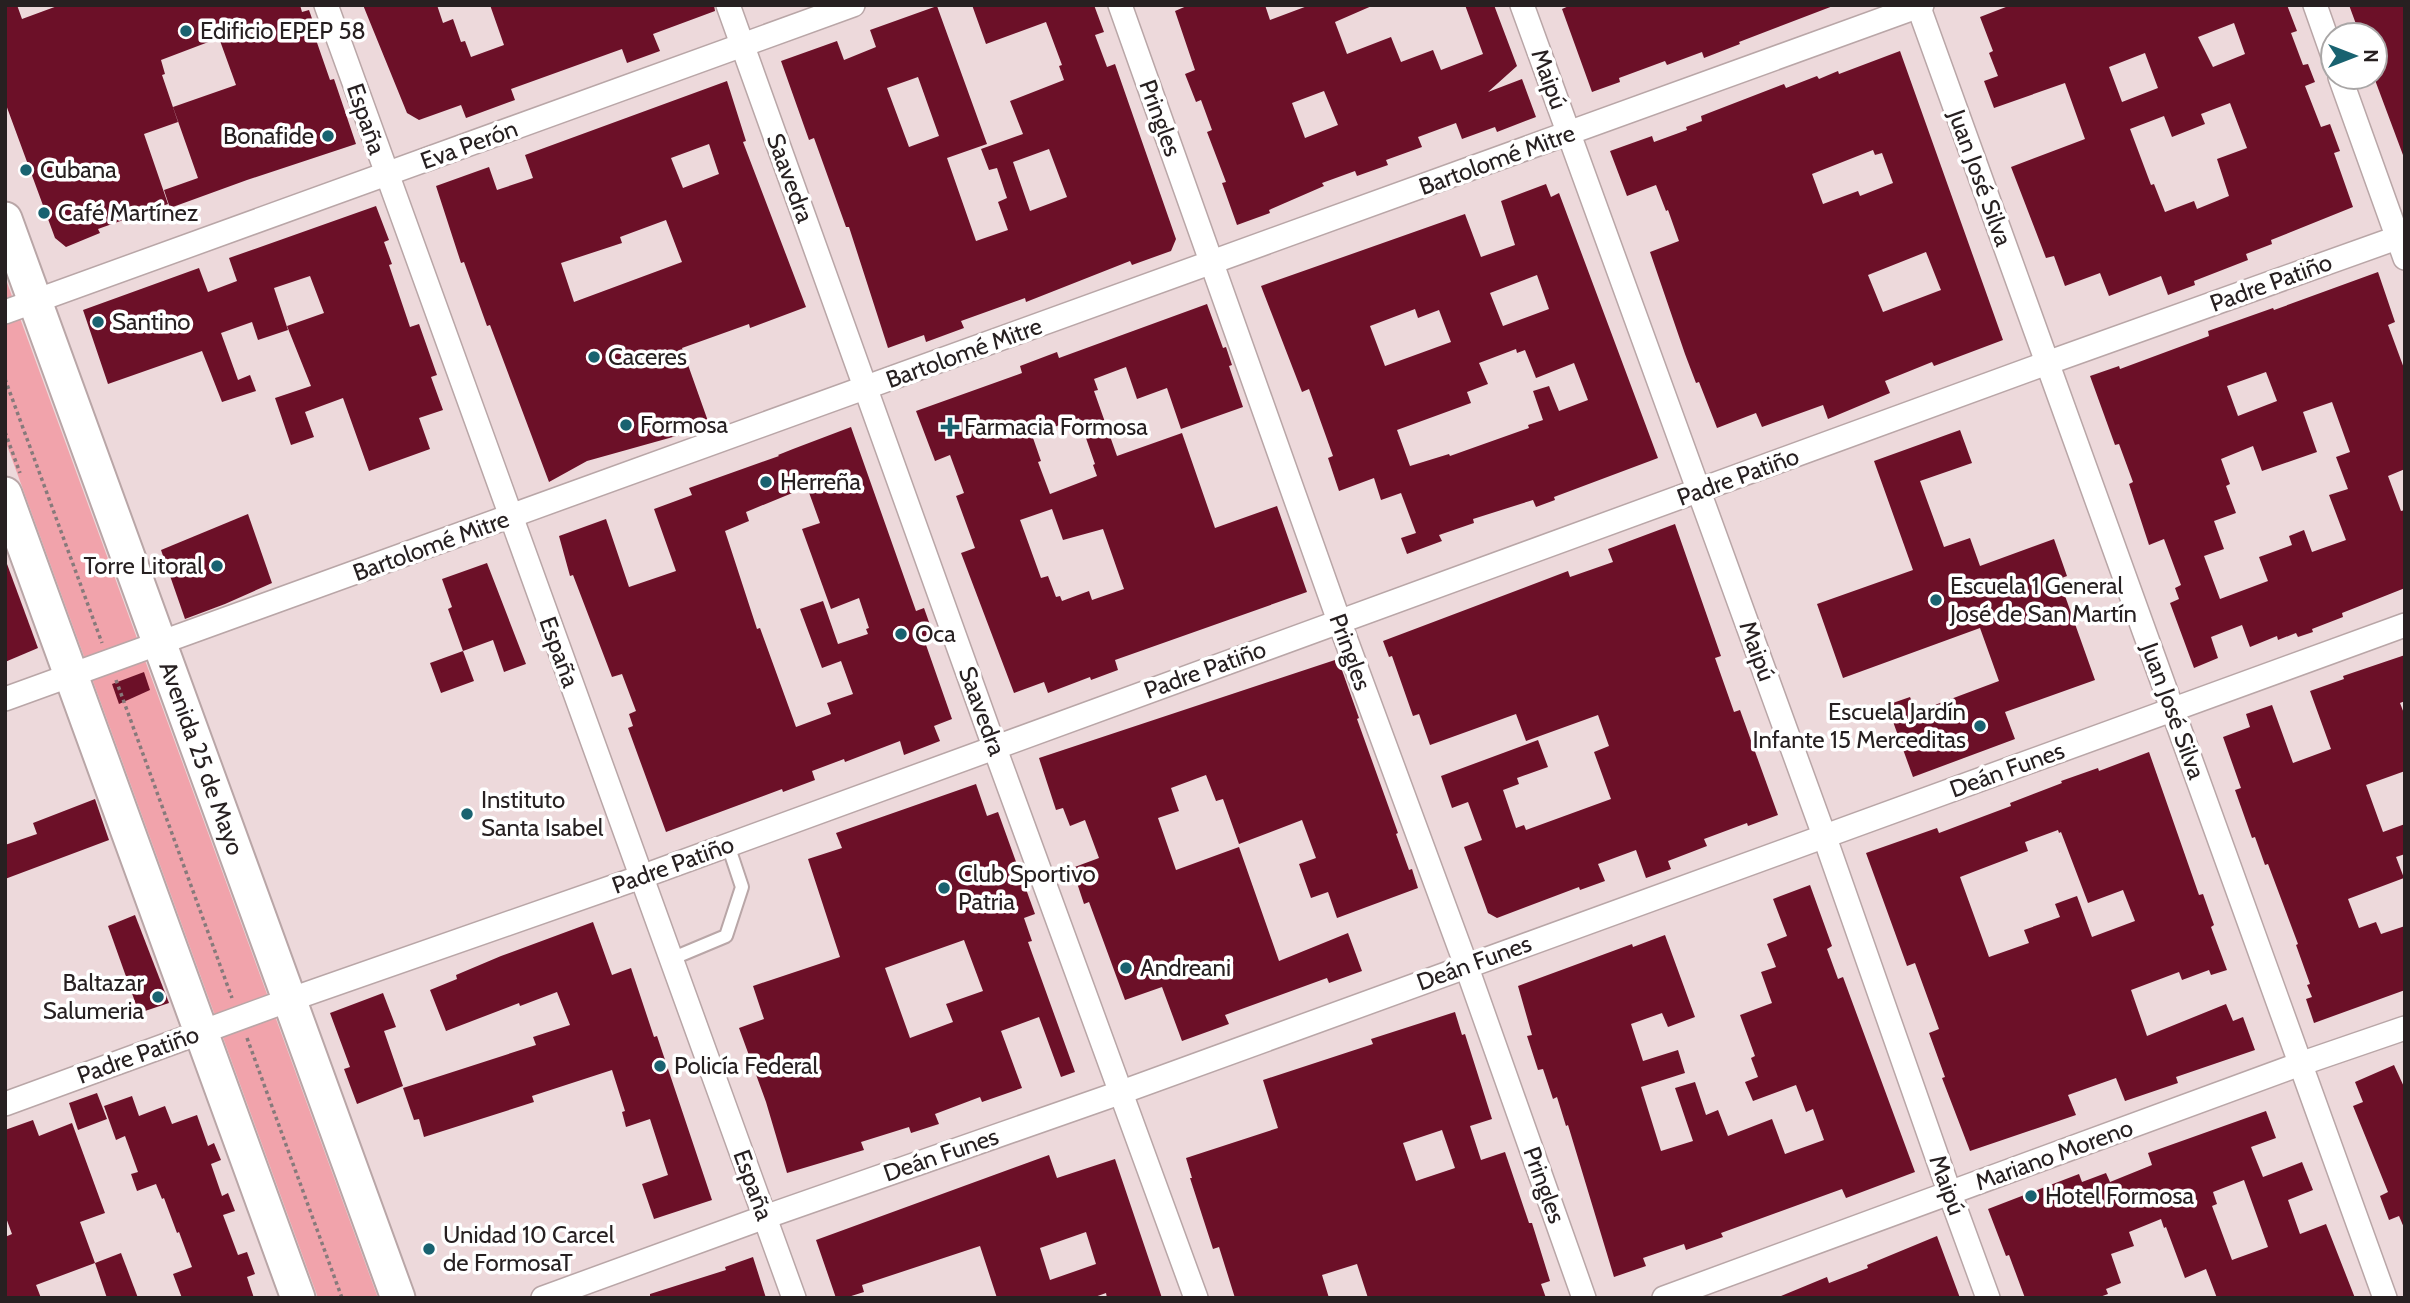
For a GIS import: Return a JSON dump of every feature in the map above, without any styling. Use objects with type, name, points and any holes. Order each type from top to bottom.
[{"type":"main road","name":"Avenida 25 de Mayo","points":[[5,219],[20,307],[160,643],[398,1298]]},
{"type":"main road","points":[[5,494],[298,1298]]},
{"type":"street","name":"España","points":[[326,5],[794,1298]]},
{"type":"street","name":"Saavedra","points":[[728,5],[1196,1298]]},
{"type":"street","name":"Eva Perón","points":[[20,307],[853,5]]},
{"type":"street","name":"Pringles","points":[[1120,5],[1584,1298]]},
{"type":"street","name":"Maipú","points":[[1522,5],[1825,838],[1988,1298]]},
{"type":"street","name":"Bartolomé Mitre","points":[[5,699],[1919,6]]},
{"type":"street","name":"Juan José Silva","points":[[1919,6],[2385,1298]]},
{"type":"street","points":[[2345,91],[2402,244]]},
{"type":"street","name":"Padre Patiño","points":[[5,1104],[239,1017],[641,877],[2047,363],[2402,244]]},
{"type":"street","name":"Deán Funes","points":[[543,1298],[1825,838],[2172,708],[2405,625]]},
{"type":"street","name":"Mariano Moreno","points":[[1664,1298],[2300,1064],[2405,1028]]},
{"type":"lane","points":[[671,959],[726,936],[742,887],[728,845]]},
{"type":"path","points":[[5,379],[342,1298]]},
{"type":"shaded area","points":[[5,277],[378,1298],[318,1298],[5,440]]},
{"type":"building","points":[[5,5],[17,5],[22,19],[60,5],[300,5],[302,12],[309,10],[317,33],[314,34],[330,80],[334,79],[356,144],[170,208],[164,190],[198,178],[173,107],[236,85],[219,38],[161,60],[165,74],[162,75],[178,122],[144,134],[168,204],[98,229],[100,233],[66,247],[55,238],[5,102]]},
{"type":"building","points":[[363,5],[437,5],[443,23],[453,19],[461,42],[465,41],[471,57],[504,45],[490,5],[714,5],[715,11],[653,34],[660,51],[627,63],[622,49],[511,89],[515,100],[466,118],[461,105],[419,120],[407,113]]},
{"type":"building","points":[[972,5],[1094,5],[1104,32],[1095,35],[1107,67],[1115,64],[1176,239],[1171,251],[1132,265],[1130,261],[1026,302],[1025,298],[961,321],[964,328],[926,342],[924,335],[888,348],[849,227],[846,227],[814,138],[809,140],[781,61],[837,41],[844,60],[876,47],[870,30],[937,6],[987,144],[947,158],[976,241],[1008,230],[998,202],[1007,198],[997,168],[989,170],[981,149],[1023,134],[1010,101],[1064,80],[1059,66],[1062,65],[1046,22],[986,44]],"holes":[[[918,77],[939,136],[909,147],[887,88]],[[1049,149],[1067,197],[1030,211],[1013,162]]]},
{"type":"building","points":[[1189,5],[1265,5],[1270,20],[1310,5],[1374,5],[1335,22],[1347,54],[1391,37],[1401,62],[1433,50],[1441,70],[1483,54],[1465,5],[1494,5],[1517,66],[1488,92],[1522,79],[1536,117],[1497,132],[1495,127],[1462,139],[1456,123],[1418,137],[1422,147],[1386,160],[1388,165],[1357,176],[1355,171],[1322,183],[1324,186],[1269,210],[1270,213],[1237,225],[1222,183],[1226,182],[1207,132],[1212,130],[1201,100],[1196,102],[1185,74],[1195,70],[1175,11]],"holes":[[[1324,91],[1338,125],[1305,138],[1292,103]]]},
{"type":"building","points":[[1571,5],[1833,6],[1704,58],[1702,52],[1667,65],[1665,61],[1619,78],[1620,82],[1592,92],[1562,9]]},
{"type":"building","points":[[2011,5],[2287,5],[2297,31],[2291,33],[2303,65],[2308,64],[2315,82],[2305,86],[2321,127],[2330,124],[2340,151],[2334,153],[2353,207],[2271,240],[2272,244],[2246,254],[2248,260],[2194,281],[2195,285],[2168,295],[2161,276],[2109,296],[2100,273],[2065,286],[2054,256],[2046,258],[2011,167],[2085,139],[2065,83],[1994,108],[1984,81],[1998,76],[1989,53],[1993,51],[1980,17]],"holes":[[[2234,23],[2245,54],[2213,67],[2198,37]],[[2145,53],[2158,88],[2122,102],[2109,67]],[[2230,103],[2247,148],[2217,159],[2229,196],[2197,209],[2194,201],[2165,212],[2154,184],[2151,185],[2130,129],[2164,116],[2172,137],[2205,124],[2201,114]]]},
{"type":"building","points":[[2349,5],[2405,5],[2405,155],[2379,91],[2389,91],[2389,21],[2355,21]]},
{"type":"building","points":[[1900,51],[2003,340],[1934,366],[1932,362],[1885,381],[1890,393],[1828,419],[1823,405],[1762,427],[1756,413],[1717,428],[1699,382],[1696,383],[1650,252],[1679,241],[1668,210],[1666,211],[1656,185],[1627,196],[1610,151],[1652,136],[1654,142],[1687,130],[1686,127],[1702,121],[1701,116],[1784,84],[1786,88],[1817,76],[1819,79],[1838,71],[1839,74]],"holes":[[[1873,150],[1875,155],[1882,153],[1893,183],[1860,196],[1858,191],[1823,204],[1812,174]],[[1926,252],[1941,290],[1883,312],[1868,275]]]},
{"type":"building","points":[[727,81],[746,141],[743,142],[806,307],[750,328],[749,324],[682,348],[709,424],[680,435],[587,461],[549,482],[490,325],[487,326],[464,262],[461,263],[436,186],[489,167],[497,190],[533,178],[525,155]],"holes":[[[709,144],[719,174],[683,188],[671,158]],[[666,220],[682,262],[574,302],[561,263],[622,243],[620,237]]]},
{"type":"building","points":[[1546,184],[1551,197],[1559,193],[1658,458],[1554,497],[1555,500],[1536,507],[1533,500],[1473,519],[1474,523],[1439,535],[1442,541],[1407,554],[1401,538],[1416,533],[1401,493],[1381,500],[1374,478],[1339,491],[1328,458],[1333,456],[1309,389],[1302,392],[1261,286],[1465,214],[1481,257],[1515,245],[1501,201]],"holes":[[[1537,275],[1549,309],[1503,326],[1490,293]],[[1415,309],[1418,318],[1439,310],[1451,342],[1385,366],[1370,326]],[[1516,349],[1517,353],[1525,350],[1536,378],[1574,363],[1588,400],[1559,411],[1549,386],[1533,391],[1543,420],[1528,425],[1529,428],[1450,456],[1449,454],[1410,466],[1397,430],[1471,403],[1467,392],[1488,384],[1479,363]]]},
{"type":"building","points":[[376,206],[389,240],[384,242],[392,264],[389,265],[410,327],[419,324],[437,375],[431,377],[443,410],[419,418],[430,449],[369,471],[343,398],[305,412],[314,437],[291,445],[275,398],[311,386],[287,326],[324,313],[310,276],[274,288],[288,330],[258,340],[252,322],[221,333],[238,380],[250,375],[256,391],[222,402],[202,351],[108,384],[83,310],[199,268],[208,292],[237,281],[229,258]]},
{"type":"building","points":[[2378,272],[2395,322],[2388,325],[2405,371],[2405,469],[2388,476],[2401,511],[2405,510],[2405,588],[2342,613],[2343,617],[2298,637],[2296,633],[2278,640],[2277,636],[2250,647],[2242,625],[2211,637],[2218,658],[2194,668],[2170,603],[2179,599],[2175,588],[2181,585],[2164,539],[2149,545],[2129,484],[2133,482],[2119,444],[2115,445],[2090,376],[2119,366],[2120,369],[2209,336],[2208,331],[2273,308],[2274,310]],"holes":[[[2266,372],[2277,401],[2238,416],[2227,386]],[[2332,402],[2350,452],[2336,457],[2348,489],[2329,495],[2346,540],[2312,552],[2304,530],[2289,536],[2292,545],[2259,557],[2268,581],[2220,599],[2204,556],[2224,549],[2214,521],[2236,513],[2226,486],[2230,484],[2221,459],[2253,446],[2262,471],[2317,452],[2303,412]]]},
{"type":"building","points":[[1207,304],[1223,348],[1226,347],[1232,365],[1229,366],[1243,407],[1181,429],[1167,388],[1137,399],[1126,367],[1094,379],[1098,390],[1094,391],[1117,456],[1182,433],[1215,528],[1277,506],[1307,592],[1115,660],[1118,670],[1091,680],[1090,677],[1048,693],[1044,682],[1014,693],[961,553],[975,548],[956,496],[964,493],[950,455],[935,461],[916,411],[1022,373],[1020,366],[1057,352],[1059,358]],"holes":[[[1079,418],[1097,476],[1050,494],[1038,462],[1041,461],[1032,435]],[[1052,509],[1063,540],[1103,529],[1124,589],[1092,600],[1089,591],[1062,601],[1060,596],[1056,597],[1048,576],[1041,578],[1020,520]]]},
{"type":"building","points":[[851,427],[916,611],[924,608],[935,639],[925,642],[952,719],[934,726],[940,741],[904,755],[900,741],[845,762],[844,759],[812,771],[815,780],[783,792],[782,789],[666,832],[628,728],[633,726],[629,714],[636,711],[622,674],[612,677],[573,575],[570,576],[559,536],[606,519],[629,587],[676,571],[654,509],[692,495],[689,488]],"holes":[[[807,487],[820,523],[802,529],[831,609],[859,598],[869,628],[866,629],[868,634],[838,644],[823,601],[800,609],[822,668],[841,661],[853,694],[827,703],[831,714],[796,727],[760,628],[757,629],[725,531],[749,521],[746,512]]]},
{"type":"building","points":[[1960,430],[1972,463],[1920,481],[1944,547],[1970,538],[1980,566],[2054,539],[2067,576],[2059,579],[2095,680],[2005,712],[2015,739],[1913,777],[1887,705],[1910,697],[1916,712],[1999,681],[1980,628],[1843,678],[1817,604],[1913,570],[1874,461]]},
{"type":"building","name":"Torre Litoral","points":[[248,514],[272,583],[185,619],[161,550]]},
{"type":"building","points":[[1675,524],[1721,656],[1715,658],[1734,712],[1740,710],[1778,815],[1704,839],[1707,846],[1668,861],[1671,869],[1646,878],[1636,850],[1598,864],[1605,881],[1580,890],[1579,887],[1497,918],[1488,913],[1464,847],[1482,840],[1468,802],[1452,808],[1441,776],[1538,740],[1548,767],[1517,778],[1519,784],[1503,790],[1516,828],[1524,825],[1526,830],[1611,799],[1594,752],[1609,746],[1598,715],[1526,741],[1516,714],[1430,745],[1419,714],[1413,716],[1392,656],[1389,657],[1383,641],[1568,571],[1570,577],[1613,562],[1608,549]]},
{"type":"building","points":[[487,563],[526,664],[504,672],[493,640],[463,651],[448,609],[452,607],[442,579]]},
{"type":"building","points":[[5,564],[38,648],[5,662]]},
{"type":"building","points":[[463,651],[474,681],[441,693],[430,663]]},
{"type":"building","points":[[2405,655],[2405,701],[2400,703],[2405,716],[2405,771],[2366,785],[2383,832],[2405,824],[2405,854],[2396,857],[2404,878],[2348,899],[2359,928],[2376,922],[2381,934],[2405,926],[2405,990],[2314,1023],[2306,999],[2312,997],[2307,985],[2310,984],[2296,945],[2298,944],[2268,864],[2265,865],[2255,837],[2252,838],[2235,790],[2241,788],[2223,737],[2250,727],[2246,714],[2272,705],[2293,763],[2331,749],[2310,691],[2344,679],[2343,676]]},
{"type":"building","points":[[1338,659],[1398,833],[1396,834],[1418,888],[1337,918],[1328,892],[1311,898],[1299,864],[1316,858],[1302,820],[1239,844],[1223,799],[1216,801],[1206,775],[1171,788],[1179,811],[1158,818],[1176,870],[1239,847],[1279,961],[1348,933],[1362,971],[1329,983],[1327,978],[1225,1015],[1229,1024],[1182,1041],[1162,987],[1125,1000],[1089,902],[1084,904],[1072,868],[1099,858],[1085,820],[1070,826],[1063,808],[1056,810],[1039,758]]},
{"type":"building","points":[[144,672],[150,690],[119,704],[112,684]]},
{"type":"building","points":[[2149,752],[2199,895],[2203,894],[2214,925],[2211,927],[2227,970],[2211,975],[2209,970],[2182,980],[2179,972],[2131,990],[2147,1036],[2226,1004],[2233,1021],[2243,1017],[2255,1050],[2176,1077],[2178,1083],[2125,1101],[2116,1078],[2068,1095],[2076,1115],[1970,1151],[1942,1078],[1945,1077],[1929,1033],[1939,1029],[1915,963],[1907,966],[1866,853],[1937,828],[1939,833],[2011,806],[2010,803],[2062,783],[2061,781],[2098,768],[2099,771]],"holes":[[[2058,830],[2061,832],[2088,903],[2123,890],[2135,921],[2092,937],[2077,896],[2055,904],[2060,917],[2024,930],[2029,943],[1989,957],[1960,877],[2028,851],[2025,842]]]},
{"type":"building","points":[[976,784],[987,816],[998,812],[1035,914],[1024,918],[1032,941],[1028,942],[1075,1072],[1061,1077],[1039,1017],[1001,1031],[1022,1088],[982,1102],[980,1097],[935,1114],[939,1124],[911,1133],[909,1127],[861,1142],[864,1150],[787,1173],[766,1102],[739,1028],[764,1019],[753,986],[840,957],[808,859],[842,848],[836,833]],"holes":[[[964,940],[983,991],[946,1004],[953,1022],[910,1038],[885,968]]]},
{"type":"building","points":[[95,799],[109,840],[5,879],[5,845],[37,834],[33,823]]},
{"type":"building","points":[[1810,885],[1832,946],[1827,949],[1838,979],[1843,977],[1915,1172],[1846,1198],[1842,1189],[1721,1233],[1723,1237],[1686,1250],[1684,1244],[1643,1258],[1646,1266],[1614,1277],[1568,1125],[1566,1126],[1557,1097],[1553,1099],[1543,1069],[1538,1070],[1527,1036],[1532,1035],[1518,986],[1632,944],[1633,947],[1665,935],[1695,1017],[1668,1027],[1662,1013],[1631,1024],[1643,1061],[1678,1050],[1685,1073],[1641,1087],[1661,1151],[1693,1141],[1675,1088],[1695,1082],[1706,1115],[1718,1110],[1728,1136],[1772,1119],[1785,1154],[1824,1140],[1813,1109],[1806,1112],[1796,1085],[1753,1101],[1745,1082],[1758,1077],[1751,1058],[1755,1056],[1740,1015],[1772,1003],[1761,972],[1776,967],[1767,944],[1787,936],[1773,899]]},
{"type":"building","points":[[135,915],[169,1003],[139,1013],[108,926]]},
{"type":"building","points":[[593,922],[612,975],[631,968],[654,1037],[657,1036],[712,1200],[654,1219],[642,1184],[668,1175],[650,1119],[626,1127],[622,1112],[625,1111],[612,1070],[532,1096],[534,1102],[424,1137],[419,1119],[414,1120],[403,1088],[536,1045],[533,1037],[570,1025],[557,992],[520,1006],[519,1003],[446,1031],[430,990],[457,979],[456,975],[501,956]]},
{"type":"building","points":[[383,993],[396,1027],[384,1031],[403,1086],[357,1104],[344,1069],[350,1067],[330,1013]]},
{"type":"building","points":[[1455,1012],[1462,1035],[1465,1034],[1492,1119],[1470,1126],[1481,1160],[1505,1152],[1529,1223],[1532,1223],[1550,1281],[1541,1284],[1546,1298],[1368,1298],[1357,1264],[1322,1275],[1329,1298],[1235,1298],[1219,1247],[1213,1249],[1186,1158],[1278,1128],[1263,1080],[1373,1044],[1371,1039]],"holes":[[[1442,1130],[1455,1168],[1416,1181],[1403,1143]]]},
{"type":"building","points":[[2394,1065],[2405,1089],[2405,1230],[2399,1216],[2389,1220],[2380,1196],[2388,1192],[2353,1106],[2363,1102],[2355,1082]]},
{"type":"building","points":[[97,1093],[107,1119],[78,1130],[69,1103]]},
{"type":"building","points":[[132,1096],[139,1116],[165,1106],[172,1124],[197,1115],[208,1146],[214,1143],[221,1160],[211,1164],[222,1196],[228,1193],[235,1211],[223,1215],[238,1255],[247,1252],[255,1274],[247,1277],[254,1298],[182,1298],[173,1274],[192,1267],[179,1232],[177,1233],[156,1184],[137,1191],[131,1174],[138,1172],[125,1136],[116,1140],[104,1106]]},
{"type":"building","points":[[2266,1111],[2276,1138],[2251,1147],[2263,1177],[2302,1162],[2313,1190],[2288,1200],[2300,1234],[2326,1224],[2355,1298],[2217,1298],[2206,1269],[2185,1278],[2161,1219],[2129,1232],[2134,1246],[2111,1254],[2121,1283],[2106,1289],[2108,1294],[2097,1298],[2025,1298],[1988,1209],[2079,1174],[2082,1182],[2106,1173],[2110,1182],[2152,1165],[2148,1153]],"holes":[[[2244,1180],[2268,1247],[2232,1260],[2212,1206],[2217,1204],[2213,1192]]]},
{"type":"building","points":[[33,1120],[39,1136],[72,1123],[105,1213],[80,1222],[95,1263],[36,1285],[41,1298],[5,1298],[5,1237],[12,1234],[5,1215],[5,1130]]},
{"type":"building","points":[[1049,1155],[1057,1178],[1115,1159],[1162,1298],[1107,1298],[1106,1293],[1092,1298],[997,1298],[980,1246],[862,1285],[864,1292],[836,1298],[816,1240]],"holes":[[[1086,1232],[1096,1264],[1050,1280],[1040,1248]]]},
{"type":"building","points":[[1937,1236],[1960,1298],[1776,1298],[1827,1277],[1829,1283],[1868,1268],[1867,1265]]},
{"type":"building","points":[[121,1253],[138,1298],[107,1298],[95,1263]]},
{"type":"building","points":[[753,1257],[766,1298],[650,1298],[650,1294],[726,1270],[725,1267]]},
{"type":"place","name":"Edificio EPEP 58","points":[[186,31]]},
{"type":"place","name":"Bonafide","points":[[328,136]]},
{"type":"place","name":"Cubana","points":[[26,170]]},
{"type":"place","name":"Café Martínez","points":[[44,213]]},
{"type":"place","name":"Santino","points":[[98,322]]},
{"type":"place","name":"Caceres","points":[[594,357]]},
{"type":"place","name":"Formosa","points":[[626,425]]},
{"type":"place","name":"Farmacia Formosa","points":[[950,427]]},
{"type":"place","name":"Herreña","points":[[766,482]]},
{"type":"place","name":"Torre Litoral","points":[[217,566]]},
{"type":"place","name":"Escuela 1 General José de San Martín","points":[[1936,600]]},
{"type":"place","name":"Oca","points":[[901,634]]},
{"type":"place","name":"Escuela Jardín Infante 15 Merceditas","points":[[1980,726]]},
{"type":"place","name":"Instituto Santa Isabel","points":[[467,814]]},
{"type":"place","name":"Club Sportivo Patria","points":[[944,888]]},
{"type":"place","name":"Andreani","points":[[1126,968]]},
{"type":"place","name":"Baltazar Salumeria","points":[[158,997]]},
{"type":"place","name":"Policía Federal","points":[[660,1066]]},
{"type":"place","name":"Hotel Formosa","points":[[2031,1196]]},
{"type":"place","name":"Unidad 10 Carcel de FormosaT","points":[[429,1249]]}]
